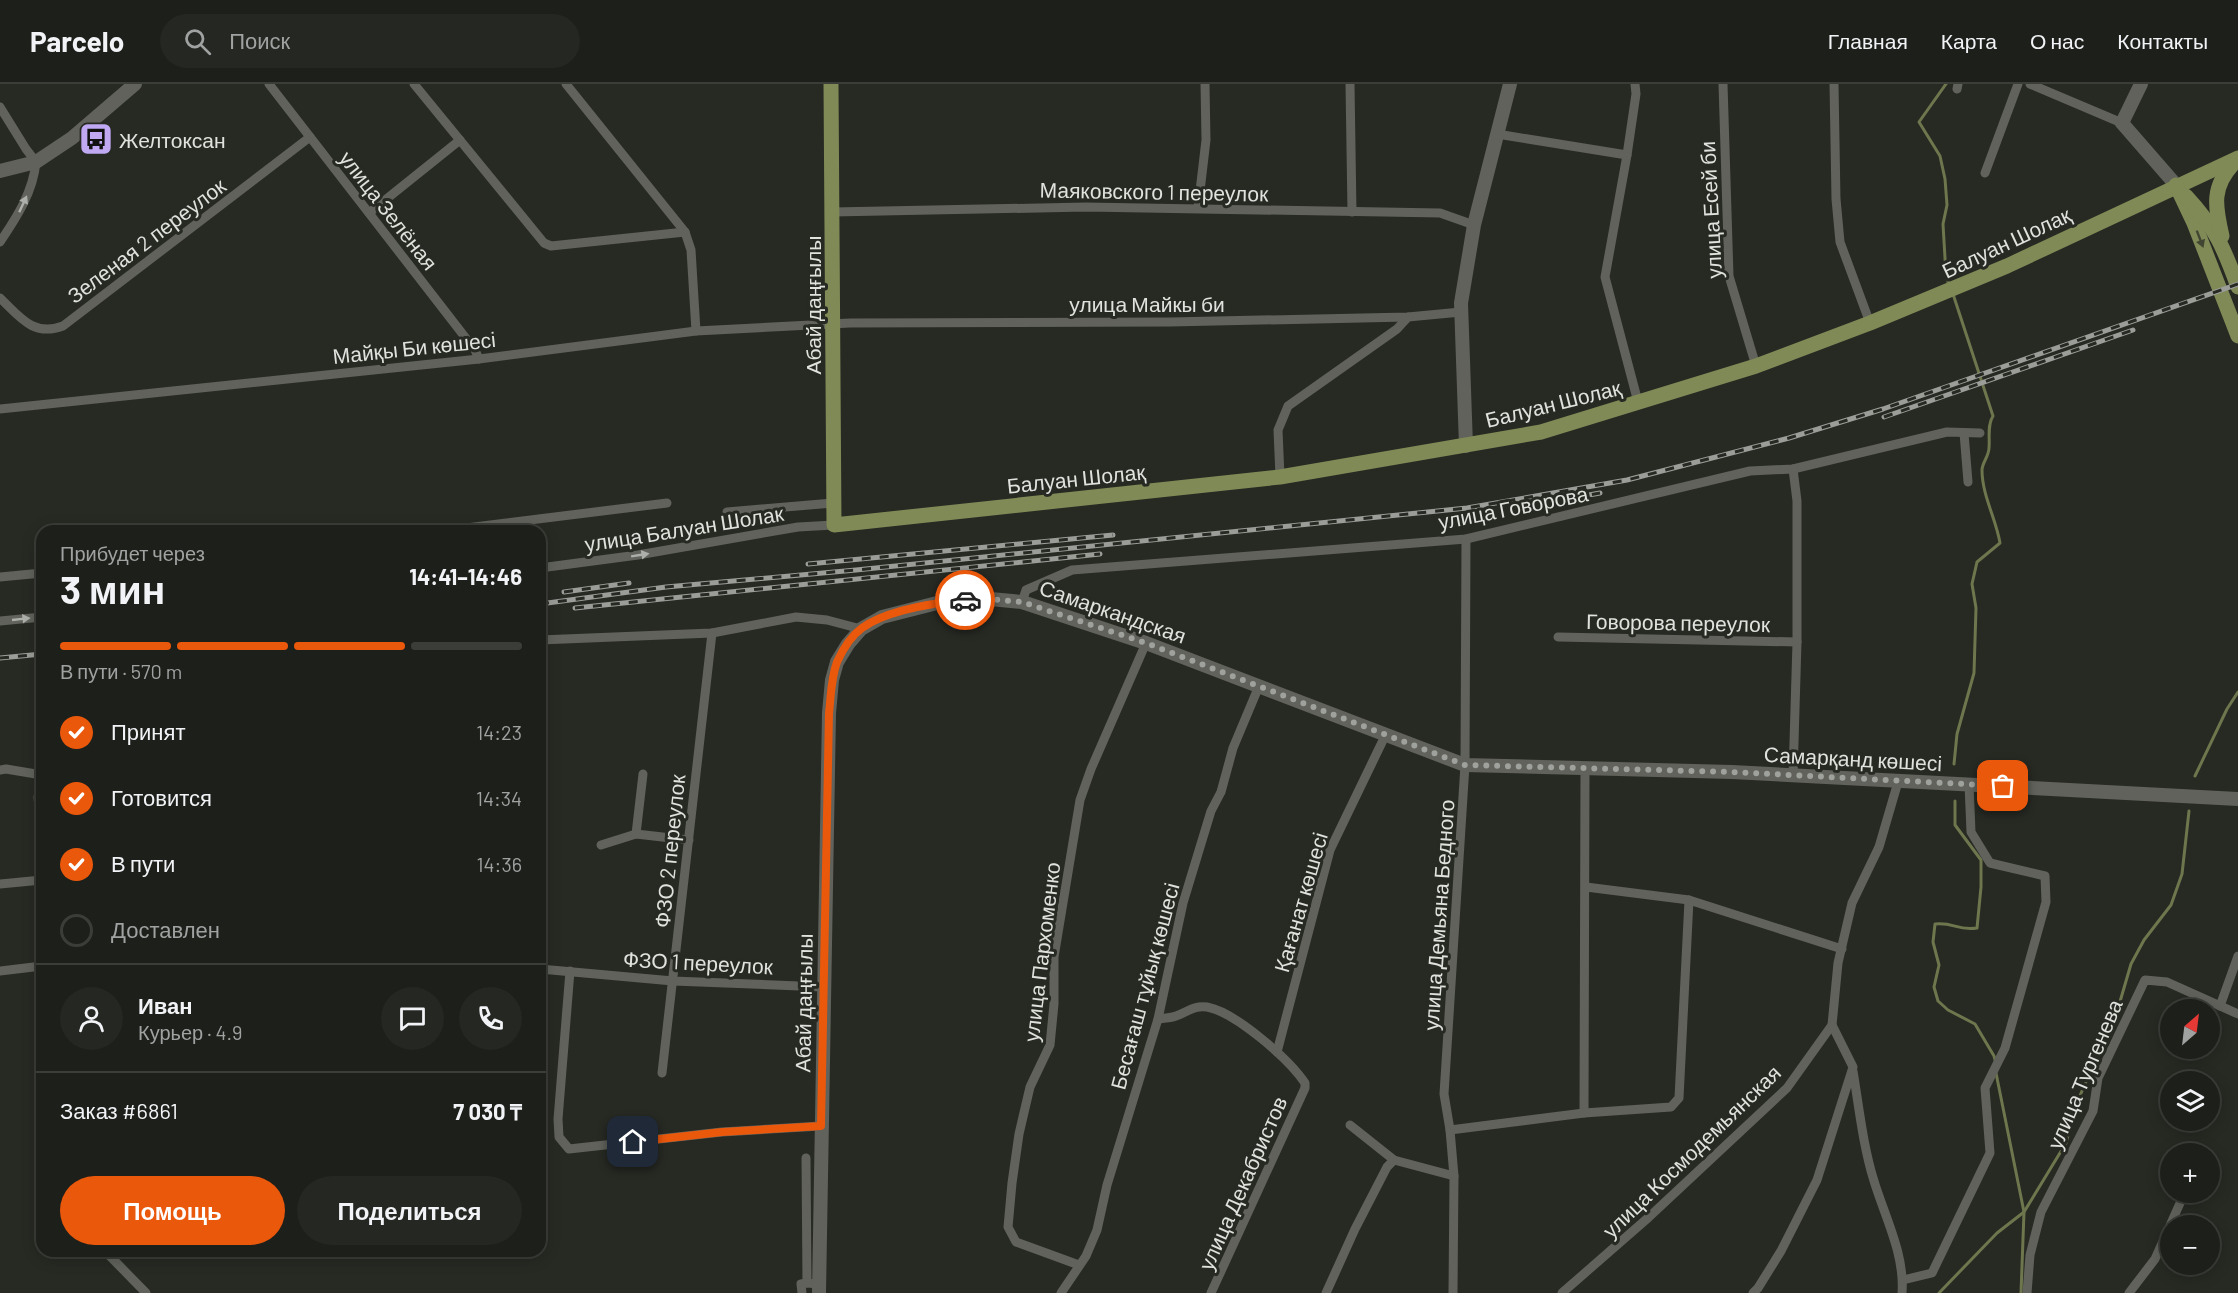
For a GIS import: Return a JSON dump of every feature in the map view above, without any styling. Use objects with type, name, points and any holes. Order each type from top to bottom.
[{"type":"main road","name":"Абай даңғылы","points":[[831,84],[832,503],[834,525]]},
{"type":"main road","name":"Балуан Шолақ","points":[[834,525],[1280,477],[1541,432],[1756,366],[1870,323],[2007,266],[2176,185],[2238,158]]},
{"type":"main road","points":[[2229,262],[2216,210],[2216,197],[2223,176],[2238,158]]},
{"type":"main road","points":[[2176,185],[2206,217],[2229,262],[2238,287]]},
{"type":"main road","points":[[2176,185],[2194,223],[2238,336]]},
{"type":"street","points":[[0,171],[36,162],[72,138],[135,84]]},
{"type":"street","name":"улица Зелёная","points":[[269,84],[475,350],[479,359]]},
{"type":"street","points":[[414,84],[544,243],[551,246],[685,232]]},
{"type":"street","points":[[566,84],[685,232],[691,250],[696,331]]},
{"type":"street","points":[[1197,208],[1206,140],[1205,84]]},
{"type":"street","points":[[1350,84],[1353,212]]},
{"type":"street","points":[[1466,446],[1461,303],[1474,225],[1510,84]]},
{"type":"street","points":[[1635,84],[1636,94],[1627,155],[1605,278],[1638,402]]},
{"type":"street","name":"улица Есей би","points":[[1723,84],[1729,276],[1756,366]]},
{"type":"street","points":[[1834,84],[1836,200],[1840,243],[1870,323]]},
{"type":"street","points":[[1985,174],[2018,84]]},
{"type":"street","points":[[2030,84],[2122,123],[2176,185]]},
{"type":"street","points":[[2122,123],[2141,84]]},
{"type":"street","points":[[0,107],[36,162],[34,180],[18,215],[0,242]]},
{"type":"street","points":[[1497,134],[1627,155]]},
{"type":"street","name":"Зеленая 2 переулок","points":[[0,298],[31,327],[51,331],[63,326],[310,137]]},
{"type":"street","points":[[369,213],[460,140]]},
{"type":"street","name":"Маяковского 1 переулок","points":[[833,212],[1086,207],[1197,208],[1440,213],[1474,225]]},
{"type":"street","name":"улица Майкы би","points":[[832,323],[1170,322],[1408,317],[1461,312]]},
{"type":"street","points":[[1280,477],[1278,430],[1288,406],[1397,329],[1408,317]]},
{"type":"street","name":"Майқы Би көшесі","points":[[0,409],[479,359],[696,331],[832,323]]},
{"type":"street","name":"улица Говорова","points":[[1022,602],[1026,590],[1072,570],[1466,539],[1750,471],[1793,469],[1947,432],[1980,433]]},
{"type":"street","points":[[1964,433],[1968,482]]},
{"type":"street","name":"Говорова переулок","points":[[1793,469],[1797,501],[1797,642],[1793,776]]},
{"type":"street","points":[[490,525],[667,503]]},
{"type":"street","points":[[727,512],[832,503]]},
{"type":"street","name":"улица Балуан Шолак","points":[[546,567],[638,555],[798,527],[834,525]]},
{"type":"street","name":"улица Демьяна Бедного","points":[[1453,1293],[1454,1176],[1444,1094],[1465,765],[1466,539]]},
{"type":"street","points":[[0,577],[36,574]]},
{"type":"street","name":"Самаркандская","points":[[829,713],[832,680],[837,662],[861,629],[882,617],[937,603],[980,598],[1022,602],[1146,643],[1465,765]]},
{"type":"street","points":[[546,640],[712,633],[796,617],[827,620],[861,629]]},
{"type":"street","points":[[0,621],[36,618]]},
{"type":"street","name":"ФЗО 2 переулок","points":[[662,1073],[712,633]]},
{"type":"street","name":"Говорова переулок","points":[[1558,637],[1797,642]]},
{"type":"street","name":"улица Пархоменко","points":[[1079,1265],[1016,1242],[1008,1227],[1011,1183],[1030,1088],[1050,1044],[1054,1004],[1054,957],[1080,800],[1095,759],[1146,643]]},
{"type":"street","name":"Бесағаш тұйық көшесі","points":[[1061,1293],[1097,1230],[1107,1185],[1158,1019],[1183,903],[1211,812],[1221,792],[1233,748],[1259,687]]},
{"type":"street","name":"Абай даңғылы","points":[[815,1287],[821,1126],[829,713]]},
{"type":"street","name":"Қағанат көшесі","points":[[1277,1052],[1330,850],[1386,734]]},
{"type":"street","name":"Самарқанд көшесі","points":[[1465,765],[1793,776],[2238,799]]},
{"type":"street","points":[[1584,1113],[1585,768]]},
{"type":"street","points":[[0,770],[36,774]]},
{"type":"street","points":[[636,834],[643,774]]},
{"type":"street","name":"улица Космодемьянская","points":[[1562,1293],[1641,1224],[1787,1088],[1832,1024],[1838,963],[1852,903],[1879,846],[1898,782]]},
{"type":"street","points":[[1903,1280],[1932,1273],[1990,1153],[1985,1088],[2005,1048],[2046,902],[2045,876],[1990,863],[1971,832],[1969,784]]},
{"type":"street","points":[[601,845],[636,834],[689,840]]},
{"type":"street","points":[[0,884],[36,881]]},
{"type":"street","points":[[1586,887],[1689,900],[1842,949]]},
{"type":"street","points":[[1450,1130],[1584,1113],[1671,1107],[1678,1098],[1689,900]]},
{"type":"street","points":[[2220,1006],[2238,956]]},
{"type":"street","points":[[0,970],[36,967]]},
{"type":"street","name":"ФЗО 1 переулок","points":[[546,969],[673,981],[824,987]]},
{"type":"street","points":[[570,971],[558,1119],[559,1137],[569,1149],[722,1132],[821,1126]]},
{"type":"street","name":"улица Тургенева","points":[[2027,1293],[2030,1255],[2041,1212],[2093,1111],[2098,1078],[2145,980],[2167,982],[2205,999]]},
{"type":"street","name":"улица Тургенева","points":[[2220,1006],[2238,1014]]},
{"type":"street","points":[[1158,1019],[1177,1016],[1192,1007],[1207,1007],[1243,1025],[1277,1052]]},
{"type":"street","points":[[1832,1024],[1852,1067],[1874,1180],[1888,1218],[1903,1280],[1902,1293]]},
{"type":"street","name":"улица Декабристов","points":[[1211,1293],[1305,1088],[1301,1077],[1277,1052]]},
{"type":"street","points":[[1753,1293],[1780,1251],[1817,1180],[1852,1067]]},
{"type":"street","points":[[1350,1125],[1394,1160],[1454,1176]]},
{"type":"street","points":[[802,1293],[801,1284],[815,1287],[806,1158]]},
{"type":"street","points":[[1326,1293],[1355,1229],[1387,1167],[1394,1160]]},
{"type":"street","points":[[2129,1293],[2155,1259],[2179,1203]]},
{"type":"street","points":[[111,1257],[146,1293]]},
{"type":"waterway","points":[[1946,84],[1919,122],[1940,156],[1945,179],[1947,205],[1943,224],[1946,275],[1949,285]]},
{"type":"waterway","points":[[1953,294],[1993,416],[1989,427],[1989,451],[1982,470],[1984,489],[2000,543],[1977,562],[1972,584],[1976,608],[1974,673],[1957,734],[1954,764]]},
{"type":"waterway","points":[[2195,776],[2227,709],[2238,692]]},
{"type":"waterway","points":[[1955,801],[1955,825],[1981,860],[1977,928],[1935,924],[1933,942],[1939,965],[1934,987],[1938,1001],[1948,1010],[1975,1024],[1995,1060]]},
{"type":"waterway","points":[[1939,1293],[1997,1233],[2024,1212],[2066,1143],[2076,1105],[2119,1005],[2131,964],[2144,940],[2171,905],[2182,874],[2189,811]]},
{"type":"waterway","points":[[1996,1073],[2024,1212],[2021,1293]]},
{"type":"railway","points":[[546,603],[666,587],[1467,508],[1627,480],[1789,438],[1883,409],[2238,284]]},
{"type":"railway","points":[[1884,417],[2133,330]]},
{"type":"railway","points":[[1521,507],[1600,493]]},
{"type":"railway","points":[[808,564],[1113,535]]},
{"type":"railway","points":[[575,608],[1100,554]]},
{"type":"railway","points":[[564,592],[629,583]]},
{"type":"railway","points":[[0,658],[36,655]]},
{"type":"way so far","points":[[965,600],[980,598],[1022,602],[1146,643],[1465,765],[1732,772],[2003,786]]},
{"type":"place","name":"Желтоксан","points":[[96,139]]},
{"type":"route","points":[[633,1142],[722,1132],[821,1126],[829,713],[832,680],[837,662],[861,629],[882,617],[937,603],[965,600]]}]
